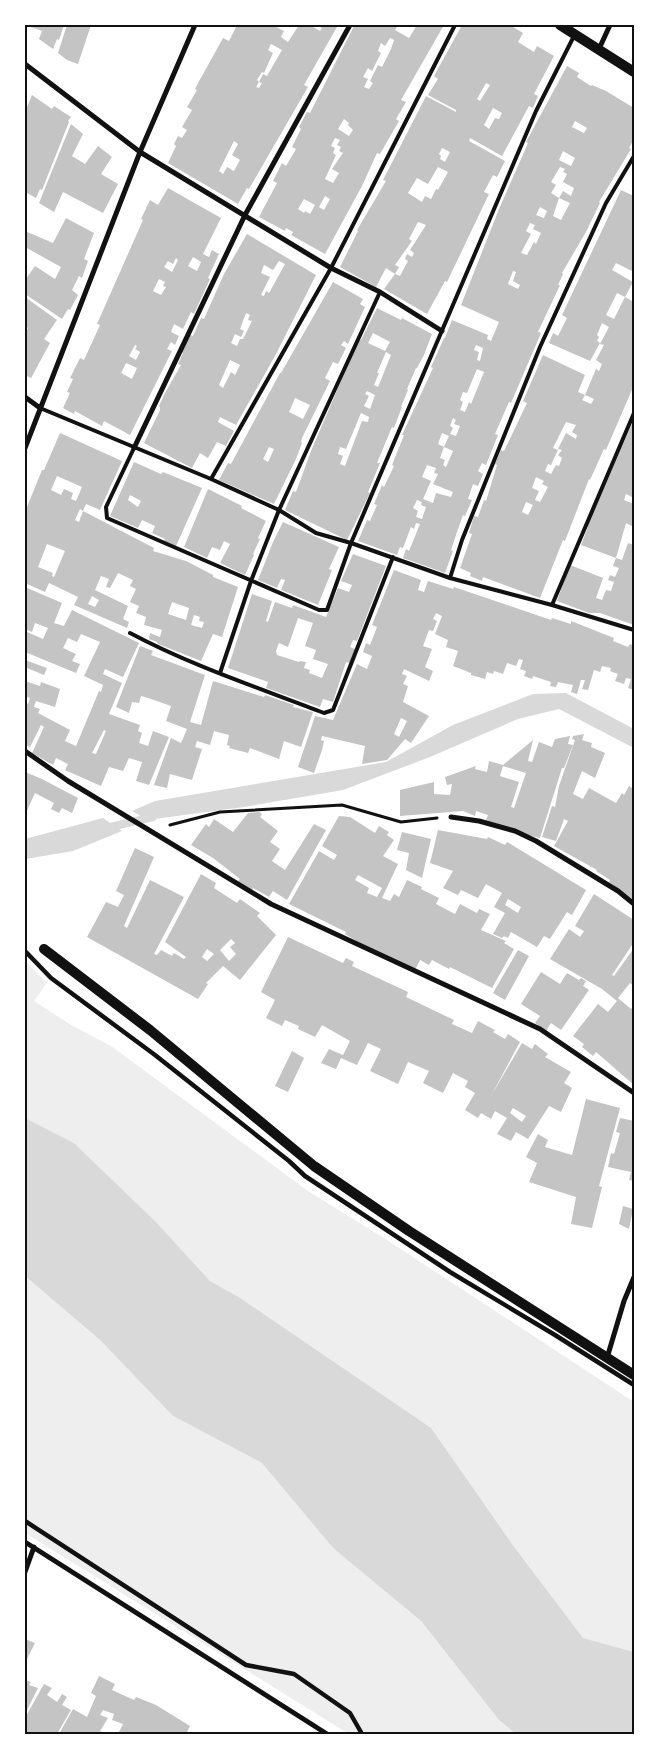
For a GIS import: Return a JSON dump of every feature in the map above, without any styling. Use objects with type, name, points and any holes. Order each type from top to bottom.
[{"type":"main road","points":[[560,25],[634,72]]},
{"type":"main road","points":[[44,950],[150,1030],[314,1166],[409,1231],[634,1374]]},
{"type":"street","points":[[25,448],[140,152],[195,25]]},
{"type":"street","points":[[134,448],[245,216],[350,25]]},
{"type":"street","points":[[599,49],[610,25]]},
{"type":"street","points":[[25,64],[140,152],[331,268],[380,292],[442,331]]},
{"type":"street","points":[[25,397],[40,408]]},
{"type":"street","points":[[25,751],[68,781],[271,904],[540,1029],[634,1094]]},
{"type":"street","points":[[451,817],[479,821],[522,834],[618,891],[634,904]]},
{"type":"street","points":[[25,951],[52,978],[155,1054],[305,1176],[450,1272],[634,1385]]},
{"type":"street","points":[[607,1358],[624,1301],[634,1277]]},
{"type":"street","points":[[25,1522],[246,1665],[294,1674],[350,1713],[362,1734]]},
{"type":"street","points":[[25,1542],[327,1734]]},
{"type":"street","points":[[25,1572],[34,1547]]},
{"type":"lane","points":[[211,478],[331,268],[455,25]]},
{"type":"lane","points":[[134,448],[106,507],[107,518],[325,611],[328,608],[351,543],[536,111],[575,34]]},
{"type":"lane","points":[[450,578],[462,540],[540,347],[606,203],[634,156]]},
{"type":"lane","points":[[220,673],[251,581],[279,510],[380,292]]},
{"type":"lane","points":[[40,408],[211,478],[279,510],[316,533],[393,557],[450,578],[552,605],[634,630]]},
{"type":"lane","points":[[552,605],[634,413]]},
{"type":"lane","points":[[130,633],[150,644],[220,673],[324,713],[333,710],[393,557]]},
{"type":"path","points":[[149,829],[220,812],[342,804],[401,822],[451,817]]},
{"type":"shaded area","points":[[566,693],[634,729],[634,748],[559,709],[518,719],[430,757],[343,790],[244,807],[147,820],[132,811],[155,801],[386,762],[453,725],[533,694]]},
{"type":"shaded area","points":[[103,818],[122,831],[73,851],[25,859],[25,839]]},
{"type":"shaded area","points":[[25,961],[47,983],[34,1001],[71,1025],[111,1046],[308,1191],[387,1240],[634,1402],[634,1652],[583,1638],[512,1544],[237,1296],[210,1281],[156,1222],[74,1143],[25,1118]]},
{"type":"shaded area","points":[[25,1118],[74,1143],[156,1222],[210,1281],[237,1296],[431,1428],[512,1544],[583,1638],[634,1652],[634,1734],[516,1734],[499,1720],[421,1621],[333,1548],[262,1463],[173,1416],[100,1340],[25,1276]]},
{"type":"shaded area","points":[[25,1276],[100,1340],[173,1416],[262,1463],[333,1548],[421,1621],[499,1720],[516,1734],[349,1734],[25,1533]]},
{"type":"building","points":[[32,25],[64,25],[59,40],[57,39],[53,49],[39,39],[42,31],[31,27]]},
{"type":"building","points":[[67,25],[91,25],[78,64],[67,60],[58,53]]},
{"type":"building","points":[[237,25],[277,25],[276,27],[284,31],[281,37],[288,42],[299,25],[310,25],[320,31],[322,28],[317,25],[338,25],[304,85],[308,87],[249,189],[247,188],[238,204],[168,163],[176,146],[174,144],[178,136],[182,138],[187,130],[182,127],[192,110],[187,107],[197,90],[195,89],[197,85],[223,38],[229,41]],"holes":[[[271,44],[282,50],[267,76],[263,74],[259,82],[257,80],[262,72],[264,73],[273,53],[268,50]],[[259,82],[262,83],[259,88],[256,87]],[[234,141],[238,144],[232,155],[240,160],[234,171],[227,167],[223,174],[219,171]]]},
{"type":"building","points":[[352,25],[398,25],[395,30],[409,38],[417,25],[444,25],[401,100],[406,102],[396,119],[399,121],[380,154],[377,153],[362,186],[325,254],[291,235],[293,232],[286,228],[285,231],[259,217],[277,183],[273,181],[282,163],[286,166],[296,149],[292,147],[301,129],[299,127],[307,112],[310,113],[354,26]],"holes":[[[390,38],[394,40],[382,67],[378,65],[370,81],[373,83],[369,89],[364,87],[368,79],[363,77],[368,68],[372,71],[381,53],[378,51],[381,43],[385,46]],[[344,119],[353,130],[349,136],[338,129]],[[335,138],[340,140],[337,145],[341,147],[339,151],[343,153],[332,169],[339,173],[333,183],[325,179],[336,155],[333,153],[335,148],[331,146]],[[325,196],[330,199],[324,210],[319,207]],[[304,199],[315,205],[310,214],[305,211],[304,213],[298,209]]]},
{"type":"building","points":[[462,25],[510,25],[523,33],[518,42],[534,52],[537,46],[554,56],[534,94],[538,96],[533,108],[529,106],[502,156],[470,138],[469,141],[505,161],[497,177],[493,175],[484,192],[489,194],[447,282],[445,281],[427,314],[384,289],[395,274],[386,268],[376,287],[340,267],[357,230],[386,181],[383,180],[426,96],[456,112],[456,110],[428,95],[438,79],[434,76]],"holes":[[[486,83],[490,85],[480,101],[477,99]],[[493,108],[502,113],[499,119],[495,118],[489,129],[484,125]],[[442,148],[450,152],[445,162],[440,159],[441,156],[439,154]],[[438,167],[448,172],[431,199],[425,196],[422,202],[408,193],[417,178],[428,184]],[[418,222],[426,225],[410,250],[414,253],[412,257],[407,254],[405,259],[408,261],[400,276],[395,274],[399,267],[395,265],[412,241],[409,239]]]},
{"type":"building","points":[[567,66],[579,73],[577,77],[591,86],[606,91],[634,108],[634,139],[629,148],[631,149],[599,202],[586,232],[562,273],[558,285],[560,285],[538,332],[541,333],[511,403],[509,402],[495,434],[498,435],[486,465],[482,463],[478,471],[483,474],[478,486],[473,484],[468,499],[472,500],[465,516],[463,515],[445,573],[403,558],[406,549],[409,551],[420,524],[416,523],[414,529],[411,527],[403,548],[400,547],[397,555],[358,541],[367,520],[370,521],[377,505],[374,504],[382,485],[384,487],[394,466],[392,465],[404,435],[402,435],[433,368],[431,367],[452,320],[488,335],[487,339],[491,341],[499,322],[461,305],[499,209],[528,143],[526,142]],"holes":[[[575,121],[587,128],[584,133],[572,127]],[[563,151],[575,158],[571,166],[559,160]],[[560,167],[565,169],[563,172],[567,174],[563,182],[574,188],[571,196],[563,191],[559,198],[551,193],[556,185],[551,182]],[[559,198],[570,203],[561,220],[553,216]],[[540,207],[547,211],[544,218],[536,215]],[[530,223],[535,225],[533,229],[541,233],[536,244],[534,242],[527,255],[521,253],[531,234],[526,231]],[[513,271],[516,272],[513,281],[520,285],[518,289],[508,284]],[[476,345],[483,348],[480,361],[477,360],[479,352],[474,350]],[[477,369],[484,372],[471,404],[469,402],[465,412],[460,410],[463,402],[460,400],[463,392],[467,393]],[[453,418],[456,420],[454,424],[460,426],[456,436],[450,434],[453,428],[450,426]],[[442,433],[449,436],[444,447],[438,444]],[[444,447],[453,451],[446,467],[443,465],[445,460],[440,458]],[[427,465],[436,468],[434,473],[438,474],[433,484],[453,492],[451,497],[436,493],[433,503],[423,499],[431,481],[422,477]],[[417,500],[426,507],[422,519],[416,517],[418,511],[413,508]]]},
{"type":"building","points":[[32,95],[52,109],[54,106],[71,117],[42,190],[40,189],[36,198],[25,192],[25,112]]},
{"type":"building","points":[[71,124],[83,134],[72,156],[85,164],[98,146],[112,157],[101,174],[118,184],[103,213],[63,192],[54,212],[39,203]]},
{"type":"building","points":[[168,188],[221,218],[203,254],[209,257],[212,250],[219,254],[194,314],[191,312],[183,329],[174,324],[171,332],[179,336],[175,345],[171,342],[167,349],[172,351],[130,435],[104,421],[102,426],[75,411],[74,414],[63,408],[70,393],[67,392],[73,379],[70,378],[80,358],[84,360],[100,325],[97,324],[143,220],[141,219],[150,200],[158,205]],"holes":[[[193,257],[201,262],[197,271],[188,266]],[[176,258],[178,260],[172,272],[164,267],[168,261],[173,264]],[[159,279],[165,282],[163,286],[166,287],[161,295],[153,291]],[[135,345],[137,346],[135,349],[140,352],[136,360],[129,356]],[[126,363],[137,368],[132,379],[121,373]]]},
{"type":"building","points":[[621,190],[634,196],[634,272],[616,263],[612,270],[633,282],[625,297],[634,302],[634,385],[606,450],[604,449],[589,479],[540,598],[483,577],[482,581],[470,576],[471,573],[460,568],[472,534],[469,533],[474,516],[478,517],[484,500],[486,501],[497,465],[495,464],[501,450],[504,451],[527,403],[523,401],[543,355],[585,375],[578,392],[585,395],[596,369],[599,371],[602,364],[596,360],[604,345],[600,344],[609,327],[602,323],[597,335],[599,337],[597,341],[600,343],[590,361],[549,343],[553,333],[558,336],[567,318],[562,315]],"holes":[[[617,293],[625,297],[614,319],[606,315]],[[585,395],[594,399],[591,404],[582,400]],[[566,422],[576,425],[572,432],[577,435],[576,439],[566,433],[558,449],[562,450],[558,455],[562,458],[559,466],[556,465],[551,474],[545,471],[548,464],[551,465],[558,450],[553,448]],[[536,477],[544,481],[542,484],[548,487],[540,502],[535,500],[539,491],[532,488]],[[526,502],[533,505],[528,515],[522,512]]]},
{"type":"building","points":[[66,218],[94,233],[84,259],[88,261],[82,278],[79,276],[72,290],[78,295],[70,310],[68,309],[62,319],[25,294],[25,278],[35,266],[55,279],[61,267],[25,247],[25,231],[53,243]]},
{"type":"building","points":[[247,234],[316,275],[275,356],[236,425],[220,417],[218,422],[234,431],[226,446],[217,442],[208,458],[200,453],[192,468],[144,443],[160,410],[159,406],[165,393],[181,365],[178,364],[183,353],[181,352],[190,335],[193,336],[201,318],[204,319],[224,274]],"holes":[[[279,261],[285,264],[269,293],[266,291],[264,296],[261,295],[270,277],[261,273],[264,265],[273,270]],[[246,313],[250,315],[248,320],[252,321],[243,339],[240,339],[237,346],[231,343],[235,334],[241,337],[244,331],[240,329]],[[230,360],[240,365],[235,375],[231,372],[223,388],[219,385]]]},
{"type":"building","points":[[333,282],[363,299],[360,304],[365,307],[348,344],[344,341],[341,345],[346,348],[338,364],[333,362],[325,378],[330,381],[302,438],[296,459],[274,504],[219,480],[228,463],[231,464]],"holes":[[[295,398],[310,405],[303,419],[289,412]],[[269,447],[274,449],[268,462],[263,459]]]},
{"type":"building","points":[[25,297],[57,320],[44,339],[50,343],[31,378],[25,375],[25,329],[27,330],[28,328],[25,326]]},
{"type":"building","points":[[377,308],[401,320],[402,318],[432,334],[407,389],[394,428],[392,427],[377,463],[380,463],[368,492],[370,493],[347,540],[285,510],[293,491],[296,492],[311,451],[359,339],[361,340]],"holes":[[[373,333],[390,342],[385,351],[368,343]],[[386,352],[391,355],[378,387],[374,385],[379,373],[377,373]],[[367,391],[375,395],[370,409],[364,406],[369,396],[365,394]],[[361,413],[369,417],[368,422],[362,421],[345,466],[340,464],[343,456],[338,454],[340,447],[346,449]]]},
{"type":"building","points":[[634,419],[634,498],[626,494],[624,500],[634,504],[634,527],[626,523],[616,558],[581,545],[588,527],[586,526]]},
{"type":"building","points":[[60,433],[122,461],[100,510],[86,504],[83,511],[154,548],[153,551],[186,561],[213,575],[213,577],[238,587],[222,637],[213,634],[201,661],[149,639],[150,633],[160,637],[162,630],[144,625],[146,617],[136,613],[139,606],[130,602],[136,589],[130,586],[133,580],[118,573],[110,588],[106,587],[109,579],[101,576],[95,590],[128,606],[123,619],[129,622],[127,628],[74,605],[78,597],[49,583],[45,592],[25,583],[25,512],[42,470],[44,470]],"holes":[[[57,476],[82,487],[76,501],[71,499],[73,493],[64,489],[61,495],[51,490]],[[80,509],[83,511],[79,522],[75,520]],[[47,544],[65,551],[54,577],[52,576],[53,573],[38,567]],[[92,596],[99,600],[95,607],[88,604]],[[172,602],[189,608],[186,620],[168,614]],[[194,615],[200,617],[199,621],[204,622],[202,628],[191,625]]]},
{"type":"building","points":[[134,462],[161,474],[163,472],[202,488],[176,546],[152,533],[155,526],[142,520],[138,528],[110,516]],"holes":[[[130,495],[141,501],[138,507],[128,500]]]},
{"type":"building","points":[[208,489],[242,506],[241,508],[266,521],[245,575],[220,563],[230,544],[224,541],[220,550],[212,547],[207,558],[184,547]]},
{"type":"building","points":[[283,522],[339,547],[329,569],[332,570],[318,605],[281,590],[285,580],[281,579],[277,588],[258,580]]},
{"type":"building","points":[[628,543],[634,545],[634,625],[600,613],[589,613],[557,601],[570,565],[603,578],[596,598],[602,600],[606,590],[611,591],[614,582],[608,580],[610,575],[615,577],[619,568],[613,566],[616,558],[622,560]]},
{"type":"building","points":[[353,554],[386,566],[357,641],[353,640],[350,647],[355,649],[350,663],[346,662],[333,702],[323,699],[320,707],[266,688],[268,682],[228,668],[252,594],[272,601],[266,621],[268,622],[275,602],[292,608],[293,605],[326,617],[338,588],[349,592],[352,585],[341,581]],"holes":[[[298,618],[313,623],[305,646],[316,650],[313,659],[328,664],[322,678],[309,673],[310,670],[304,668],[306,662],[299,662],[277,655],[276,651],[279,643],[288,647]]]},
{"type":"building","points":[[394,570],[421,580],[418,590],[424,592],[428,581],[453,589],[454,587],[551,620],[552,618],[571,624],[571,621],[614,638],[613,641],[628,647],[630,644],[634,646],[634,690],[628,688],[631,679],[626,678],[624,684],[615,681],[618,674],[610,671],[611,668],[602,666],[600,672],[594,670],[588,690],[582,689],[585,680],[581,680],[577,694],[571,692],[573,685],[558,682],[556,687],[550,686],[551,682],[533,676],[532,679],[524,676],[526,671],[520,669],[523,660],[519,659],[516,666],[507,663],[503,674],[494,671],[493,674],[487,672],[485,679],[471,675],[471,673],[453,666],[458,651],[446,647],[448,640],[435,634],[442,616],[436,613],[433,619],[437,621],[433,631],[429,630],[423,646],[432,649],[425,667],[433,671],[429,681],[404,669],[402,674],[407,676],[403,684],[408,686],[403,702],[429,716],[411,743],[405,739],[387,760],[362,764],[365,746],[322,736],[321,740],[324,741],[314,773],[298,767],[315,716],[333,720],[357,664],[367,669],[372,656],[363,652],[366,643],[370,645],[377,627],[372,625]],"holes":[[[401,718],[407,721],[399,737],[394,734]]]},
{"type":"building","points":[[25,587],[62,603],[54,623],[64,626],[72,610],[139,643],[123,677],[105,669],[103,674],[122,683],[109,714],[140,725],[138,731],[142,733],[139,743],[148,746],[153,731],[169,737],[149,785],[136,781],[142,762],[129,758],[123,771],[109,767],[101,786],[65,770],[68,764],[56,758],[53,765],[32,753],[44,727],[41,725],[30,747],[25,745],[25,702],[28,704],[30,698],[25,696],[25,681],[40,686],[41,682],[60,689],[55,707],[36,701],[34,707],[40,709],[38,713],[70,730],[65,741],[76,746],[103,685],[84,676],[100,642],[81,634],[77,642],[68,638],[63,648],[76,654],[72,661],[80,664],[76,673],[25,652],[25,631],[43,639],[48,628],[35,623],[32,632],[25,629]],"holes":[[[104,730],[106,731],[96,754],[92,753]]]},
{"type":"building","points":[[140,646],[153,651],[151,655],[205,675],[190,722],[201,725],[213,681],[264,697],[265,695],[294,705],[293,707],[313,712],[301,747],[284,741],[279,759],[250,748],[248,753],[229,748],[230,746],[227,745],[229,735],[214,731],[210,745],[197,741],[195,747],[202,749],[192,780],[170,774],[167,788],[154,785],[171,738],[181,743],[187,729],[166,721],[171,706],[148,698],[141,696],[139,703],[132,702],[129,713],[116,707]]},
{"type":"building","points":[[25,660],[47,668],[44,675],[27,668],[25,672]]},
{"type":"building","points":[[584,734],[582,740],[592,743],[591,747],[605,753],[595,778],[582,771],[573,794],[583,799],[589,788],[616,803],[629,786],[634,789],[634,900],[609,882],[610,880],[597,870],[554,846],[568,821],[564,819],[556,841],[542,837],[552,806],[555,807],[559,786],[575,740],[572,739],[573,736]]},
{"type":"building","points":[[570,736],[568,744],[573,745],[564,768],[562,768],[540,838],[523,834],[486,820],[488,815],[476,811],[475,816],[463,811],[400,816],[400,790],[434,782],[434,794],[450,795],[452,784],[447,785],[445,777],[476,766],[475,769],[487,772],[489,761],[503,765],[533,740],[528,761],[532,762],[539,742],[552,747],[555,739]],"holes":[[[503,766],[526,773],[514,808],[511,807],[519,782],[500,776]]]},
{"type":"building","points":[[25,772],[78,798],[72,813],[62,808],[59,813],[51,809],[54,803],[35,793],[25,815]]},
{"type":"building","points":[[259,812],[262,814],[260,817],[278,831],[270,842],[280,849],[272,861],[285,870],[314,824],[326,830],[287,900],[273,891],[269,897],[253,888],[252,891],[213,858],[191,845],[206,824],[209,827],[214,819],[233,832],[248,813]]},
{"type":"building","points":[[339,816],[350,817],[375,833],[379,826],[389,832],[387,835],[394,840],[383,856],[398,864],[382,898],[390,901],[394,894],[399,897],[407,880],[439,898],[436,904],[455,914],[460,904],[477,913],[479,909],[490,914],[481,930],[506,941],[504,943],[514,949],[492,988],[432,960],[429,965],[420,960],[415,970],[360,943],[345,934],[346,932],[289,904],[319,851],[334,860],[337,855],[322,846]],"holes":[[[358,875],[382,888],[377,897],[367,893],[369,888],[355,880]]]},
{"type":"building","points":[[438,830],[487,839],[488,837],[505,845],[507,842],[586,890],[572,915],[567,912],[550,939],[544,936],[537,947],[511,932],[508,938],[504,936],[502,938],[493,934],[505,913],[494,907],[502,893],[486,884],[478,898],[461,890],[458,895],[443,888],[453,871],[430,863]],"holes":[[[508,899],[521,907],[518,913],[505,905]]]},
{"type":"building","points":[[402,832],[431,839],[422,878],[406,870],[409,853],[397,850]]},
{"type":"building","points":[[135,848],[154,857],[124,926],[127,928],[150,880],[184,897],[154,954],[157,955],[161,950],[172,956],[174,953],[184,959],[186,957],[165,942],[201,874],[216,883],[214,888],[237,903],[240,899],[260,913],[257,916],[276,935],[240,980],[223,966],[206,983],[208,984],[198,999],[87,937],[106,902],[118,907],[124,895],[116,891]],"holes":[[[231,939],[235,943],[230,947],[236,954],[229,961],[220,950]],[[207,949],[214,954],[207,961],[202,957]]]},
{"type":"building","points":[[594,894],[634,920],[634,942],[612,975],[614,976],[634,948],[634,986],[630,983],[618,998],[631,1009],[634,1005],[634,1085],[596,1052],[593,1056],[582,1047],[584,1044],[573,1036],[598,1004],[608,1012],[617,1001],[602,989],[550,959],[569,929],[580,937],[584,931],[575,926]]},
{"type":"building","points":[[288,937],[343,963],[346,958],[354,962],[352,966],[408,992],[406,997],[454,1020],[452,1024],[472,1033],[478,1021],[495,1030],[493,1032],[505,1039],[508,1034],[520,1042],[491,1096],[522,1043],[532,1049],[535,1044],[548,1054],[545,1057],[571,1072],[564,1083],[572,1088],[561,1112],[549,1106],[528,1139],[516,1132],[511,1141],[497,1134],[507,1118],[495,1111],[491,1119],[481,1113],[478,1118],[465,1110],[475,1093],[465,1087],[468,1081],[453,1073],[443,1093],[423,1083],[429,1071],[408,1062],[398,1084],[370,1071],[381,1049],[368,1043],[357,1065],[341,1058],[336,1069],[321,1063],[329,1049],[343,1055],[350,1041],[322,1025],[315,1037],[298,1029],[299,1026],[285,1020],[282,1026],[266,1018],[275,1000],[261,992]],"holes":[[[513,1108],[526,1116],[522,1122],[510,1113]]]},
{"type":"building","points":[[518,950],[529,956],[505,1000],[493,993]]},
{"type":"building","points":[[541,972],[560,984],[567,973],[579,980],[581,978],[586,981],[583,986],[589,990],[561,1030],[551,1023],[546,1031],[535,1023],[540,1016],[521,1004]]},
{"type":"building","points":[[292,1051],[304,1058],[288,1092],[275,1086]]},
{"type":"building","points":[[586,1099],[620,1108],[599,1186],[602,1187],[592,1228],[571,1224],[576,1197],[529,1182],[537,1163],[526,1157],[538,1134],[548,1140],[545,1147],[572,1155]]},
{"type":"building","points":[[620,1118],[634,1121],[634,1181],[629,1180],[631,1172],[608,1167],[611,1153],[614,1154],[620,1133],[616,1132]]},
{"type":"building","points":[[623,1206],[633,1209],[629,1229],[619,1224]]},
{"type":"building","points":[[25,1639],[35,1643],[25,1663]]},
{"type":"building","points":[[99,1676],[115,1684],[112,1690],[134,1700],[136,1697],[156,1705],[190,1726],[186,1734],[118,1734],[123,1724],[112,1720],[114,1714],[103,1710],[100,1715],[108,1718],[100,1731],[106,1734],[59,1734],[73,1709],[87,1717],[96,1696],[91,1693]]},
{"type":"building","points":[[25,1680],[31,1682],[29,1685],[38,1688],[25,1714]]},
{"type":"building","points":[[44,1684],[52,1688],[47,1695],[57,1702],[62,1694],[67,1697],[62,1705],[71,1710],[57,1734],[25,1734],[25,1718]]},
{"type":"waterway","points":[[106,828],[153,817]]}]
